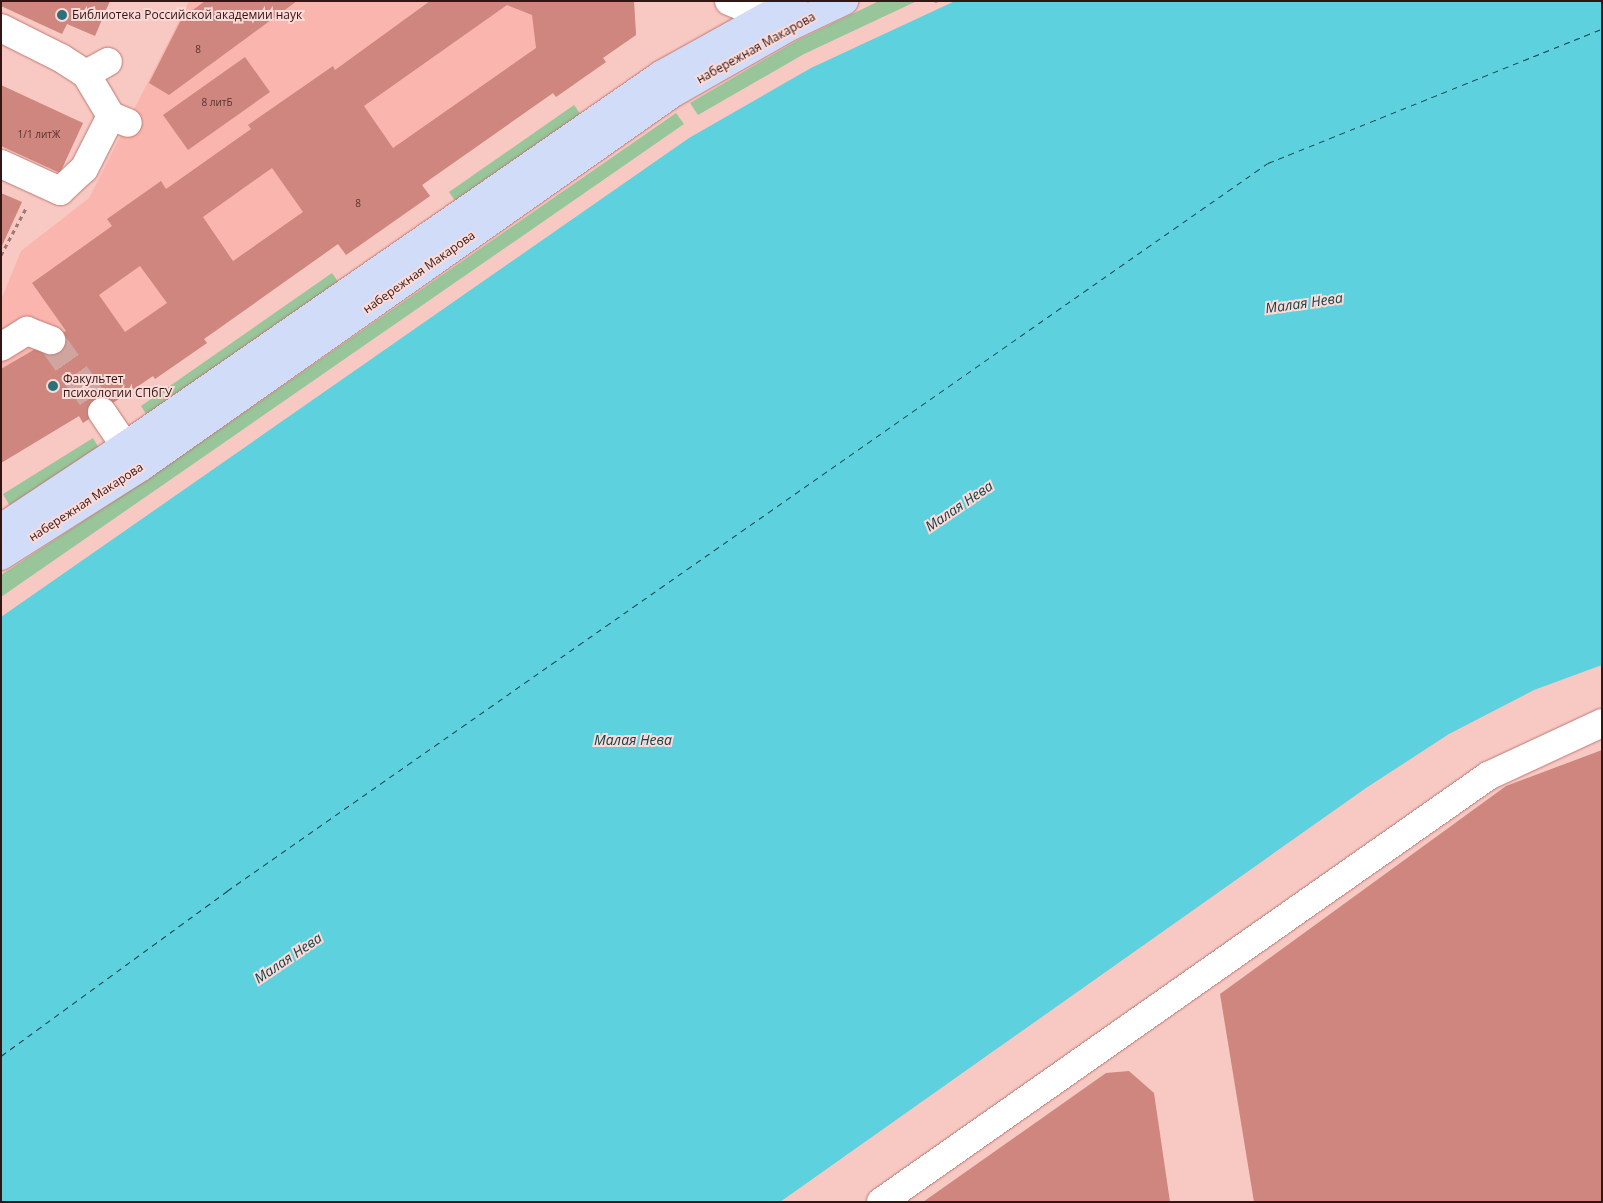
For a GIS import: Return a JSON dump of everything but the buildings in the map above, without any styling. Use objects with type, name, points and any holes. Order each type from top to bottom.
[{"type":"main road","name":"набережная Макарова","points":[[1,556],[141,467],[673,93],[792,14],[844,1]]},
{"type":"main road","name":"набережная Макарова","points":[[1,528],[126,446],[661,75],[765,15]]},
{"type":"street","points":[[728,1],[765,15],[792,14]]},
{"type":"street","points":[[1,28],[62,58],[97,68],[119,120],[84,169],[60,190],[1,164]]},
{"type":"street","points":[[1,347],[27,331],[51,340]]},
{"type":"street","points":[[102,412],[126,446]]},
{"type":"street","points":[[881,1202],[1488,776],[1602,723]]},
{"type":"path","points":[[1,255],[39,181]]},
{"type":"shaded area","points":[[189,1],[634,1],[636,35],[603,57],[606,62],[556,97],[553,93],[422,185],[430,196],[346,255],[338,244],[204,339],[207,343],[155,379],[153,376],[83,423],[79,416],[1,463],[1,300],[21,251],[89,198]]},
{"type":"green space","points":[[879,1],[917,1],[804,54],[698,115],[690,103],[798,40]]},
{"type":"green space","points":[[574,105],[581,115],[456,202],[449,192]]},
{"type":"green space","points":[[676,113],[684,124],[1,597],[1,575],[155,474]]},
{"type":"green space","points":[[332,273],[339,283],[148,417],[141,406]]},
{"type":"green space","points":[[93,438],[100,450],[11,508],[3,494]]},
{"type":"water","name":"Малая Нева","points":[[955,1],[1602,1],[1602,665],[1534,690],[1449,734],[1366,788],[780,1202],[1,1202],[1,617],[689,138],[811,68]]},
{"type":"ferry route","points":[[1,1056],[227,891],[1268,163],[1602,29]]},
{"type":"tunnel","points":[[51,340],[102,412]]},
{"type":"place","name":"Библиотека Российской академии наук","points":[[62,15]]},
{"type":"place","name":"Факультет психологии СПбГУ","points":[[53,386]]}]
